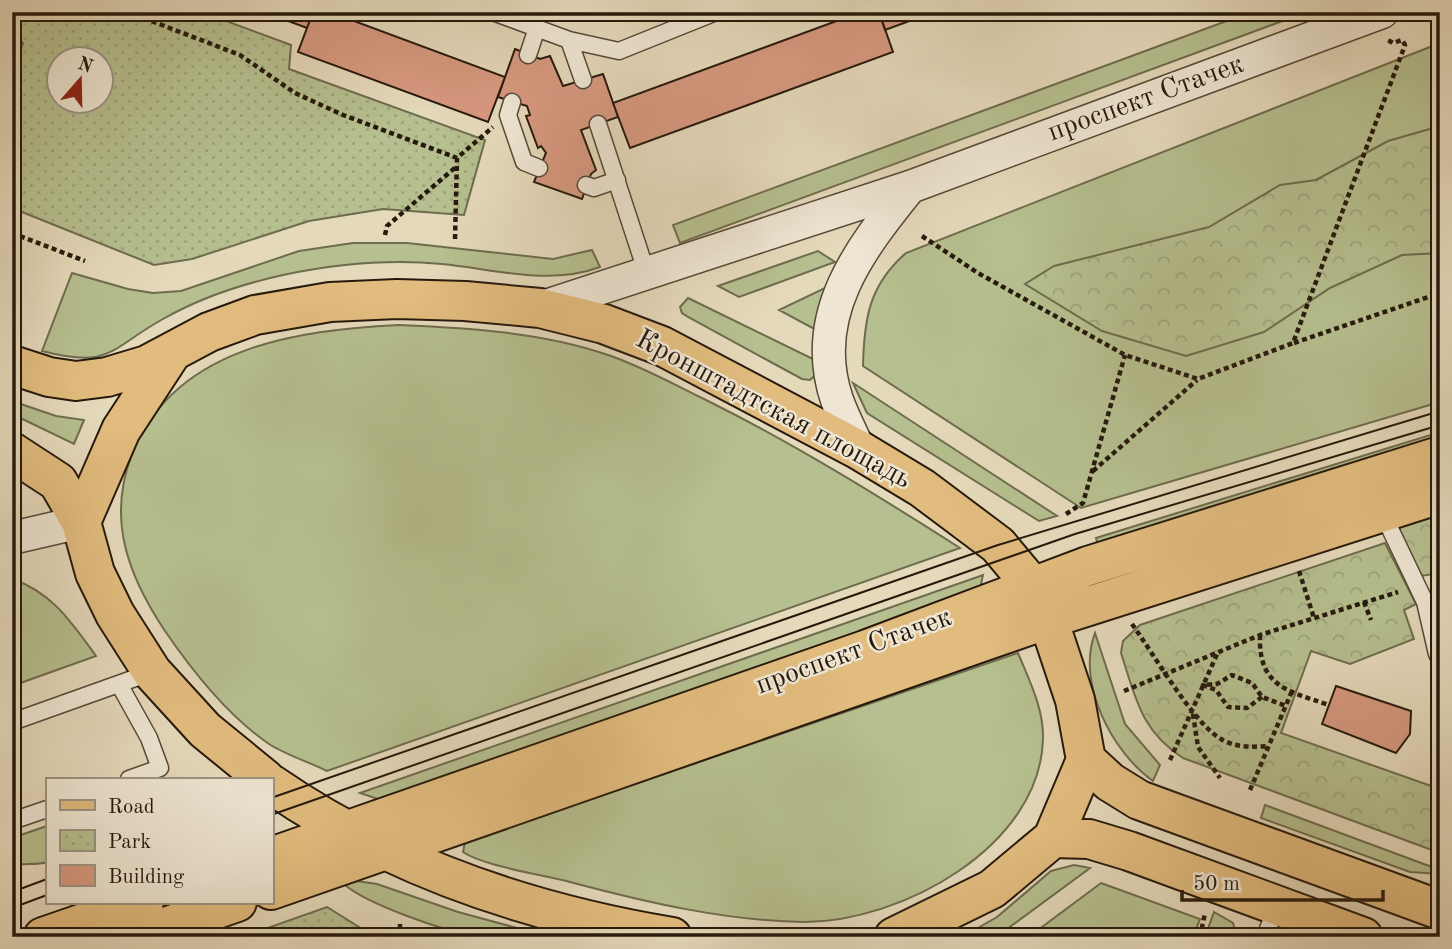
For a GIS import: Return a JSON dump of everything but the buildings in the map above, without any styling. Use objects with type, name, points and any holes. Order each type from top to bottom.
[{"type":"main road","name":"Кронштадтская площадь","points":[[81,522],[121,430],[174,350],[209,332],[255,315],[330,302],[397,299],[465,301],[540,308],[604,324],[662,346],[859,450],[973,525],[998,545],[1040,603],[1075,700],[1086,760]]},
{"type":"main road","points":[[12,365],[49,377],[76,381],[128,372],[174,350]]},
{"type":"main road","points":[[12,452],[58,482],[81,522],[94,572],[115,614],[136,678],[264,778]]},
{"type":"main road","name":"проспект Стачек","points":[[273,889],[384,851],[1040,603],[1209,527],[1440,456]]},
{"type":"main road","name":"проспект Стачек","points":[[273,856],[865,650],[1382,512],[1440,494]]},
{"type":"main road","points":[[894,937],[992,889],[1053,838],[1086,760],[1110,782],[1139,800],[1440,910]]},
{"type":"main road","points":[[273,784],[384,851],[467,885],[542,909],[671,937]]},
{"type":"main road","points":[[1053,838],[1089,839],[1271,921],[1363,937]]},
{"type":"main road","points":[[43,937],[138,904]]},
{"type":"main road","points":[[137,937],[231,904]]},
{"type":"street","name":"проспект Стачек","points":[[540,308],[910,187],[1385,26]]},
{"type":"street","points":[[859,450],[836,399],[830,359],[836,303],[855,260],[910,187]]},
{"type":"street","points":[[12,538],[81,522]]},
{"type":"lane","points":[[493,12],[569,40],[619,51],[716,12]]},
{"type":"lane","points":[[528,55],[537,28]]},
{"type":"lane","points":[[569,40],[583,80]]},
{"type":"lane","points":[[510,108],[524,162],[539,168]]},
{"type":"lane","points":[[598,124],[647,274]]},
{"type":"lane","points":[[586,186],[594,188],[617,180]]},
{"type":"lane","points":[[1382,512],[1425,602],[1437,654]]},
{"type":"lane","points":[[12,722],[136,678],[149,738],[159,768],[132,778]]},
{"type":"lane","points":[[12,821],[46,809]]},
{"type":"path","points":[[128,12],[240,55],[295,93],[343,115],[457,158]]},
{"type":"path","points":[[1293,343],[1405,45],[1402,40],[1393,43],[1385,26]]},
{"type":"path","points":[[455,239],[457,158],[510,108]]},
{"type":"path","points":[[385,235],[387,226],[457,166]]},
{"type":"path","points":[[12,233],[85,261]]},
{"type":"path","points":[[922,236],[978,273],[1125,355],[1198,379]]},
{"type":"path","points":[[1092,472],[1198,379],[1293,343],[1440,293]]},
{"type":"path","points":[[1066,514],[1083,503],[1125,355]]},
{"type":"path","points":[[1297,567],[1314,618]]},
{"type":"path","points":[[1124,691],[1260,635],[1364,601],[1418,587]]},
{"type":"path","points":[[1364,601],[1371,620]]},
{"type":"path","points":[[1131,622],[1203,726],[1223,741],[1246,747],[1269,746]]},
{"type":"path","points":[[1260,635],[1259,657],[1267,676],[1292,691],[1329,705]]},
{"type":"path","points":[[1170,760],[1218,651]]},
{"type":"path","points":[[1203,685],[1217,684],[1232,675],[1252,683],[1262,697],[1286,706]]},
{"type":"path","points":[[1203,685],[1216,690],[1227,707],[1247,708],[1262,697]]},
{"type":"path","points":[[1250,790],[1292,691]]},
{"type":"path","points":[[1192,710],[1198,747],[1220,778]]},
{"type":"path","points":[[1199,937],[1205,913]]},
{"type":"path","points":[[400,924],[400,937]]},
{"type":"green space","points":[[12,12],[202,12],[291,45],[289,69],[485,140],[464,215],[383,209],[309,221],[192,259],[154,265],[12,208],[12,78],[23,43],[12,33]]},
{"type":"green space","points":[[1251,12],[1307,12],[680,243],[673,225]]},
{"type":"green space","points":[[1440,43],[1440,402],[1081,508],[863,366],[867,318],[876,290],[906,253]]},
{"type":"green space","points":[[1440,126],[1440,253],[1402,255],[1330,288],[1264,332],[1186,356],[1102,331],[1025,284],[1054,266],[1209,227],[1280,185],[1316,180],[1388,141]]},
{"type":"green space","points":[[353,243],[407,243],[553,259],[592,250],[600,267],[581,273],[541,276],[422,263],[382,262],[322,268],[237,287],[206,298],[177,311],[119,347],[96,357],[82,358],[42,351],[72,273],[128,289],[153,293],[181,291],[299,251]]},
{"type":"green space","points":[[818,251],[835,262],[739,297],[718,286]]},
{"type":"green space","points":[[827,287],[818,331],[779,310]]},
{"type":"green space","points":[[688,298],[815,360],[819,372],[810,380],[802,379],[688,317],[682,313],[680,307]]},
{"type":"green space","points":[[399,325],[531,336],[583,347],[620,359],[770,433],[960,548],[327,771],[276,748],[254,733],[225,707],[165,631],[141,590],[125,548],[121,504],[124,481],[131,457],[150,420],[176,391],[207,368],[242,352],[280,340],[320,332]]},
{"type":"green space","points":[[853,383],[1057,516],[1039,521],[867,413]]},
{"type":"green space","points":[[12,401],[56,416],[84,420],[74,444],[12,414]]},
{"type":"green space","points":[[1440,432],[1440,446],[1099,550],[1096,538]]},
{"type":"green space","points":[[1440,511],[1440,573],[1421,576],[1397,524]]},
{"type":"green space","points":[[1385,543],[1416,604],[1404,610],[1414,639],[1350,664],[1311,651],[1281,733],[1434,787],[1440,775],[1440,853],[1183,758],[1169,748],[1149,725],[1136,699],[1121,653],[1123,641],[1140,625]]},
{"type":"green space","points":[[983,575],[980,589],[974,595],[389,799],[378,799],[360,793]]},
{"type":"green space","points":[[12,579],[50,600],[96,656],[12,686]]},
{"type":"green space","points":[[1095,633],[1125,724],[1160,765],[1153,781],[1124,753],[1101,715],[1090,673],[1090,653]]},
{"type":"green space","points":[[1018,653],[1038,706],[1043,739],[1036,778],[1018,813],[992,844],[959,871],[921,893],[882,909],[842,919],[804,922],[715,914],[514,870],[484,862],[463,852],[465,842]]},
{"type":"green space","points":[[1265,805],[1440,870],[1440,874],[1410,872],[1261,818]]},
{"type":"green space","points":[[46,826],[46,862],[12,866],[12,838]]},
{"type":"green space","points":[[1074,865],[1090,868],[1007,929],[993,937],[962,937],[997,917],[1051,871]]},
{"type":"green space","points":[[357,881],[377,884],[458,912],[550,937],[493,938],[444,928],[371,901],[345,885]]},
{"type":"green space","points":[[1101,883],[1200,919],[1193,937],[1044,937],[1034,933]]},
{"type":"green space","points":[[327,907],[375,937],[242,937]]},
{"type":"green space","points":[[1214,912],[1233,923],[1237,937],[1205,937]]},
{"type":"tram line","points":[[273,797],[998,545],[1440,411]]},
{"type":"tram line","points":[[273,814],[1075,534],[1440,425]]},
{"type":"tram line","points":[[12,892],[46,879]]},
{"type":"tram line","points":[[12,908],[46,895]]}]
